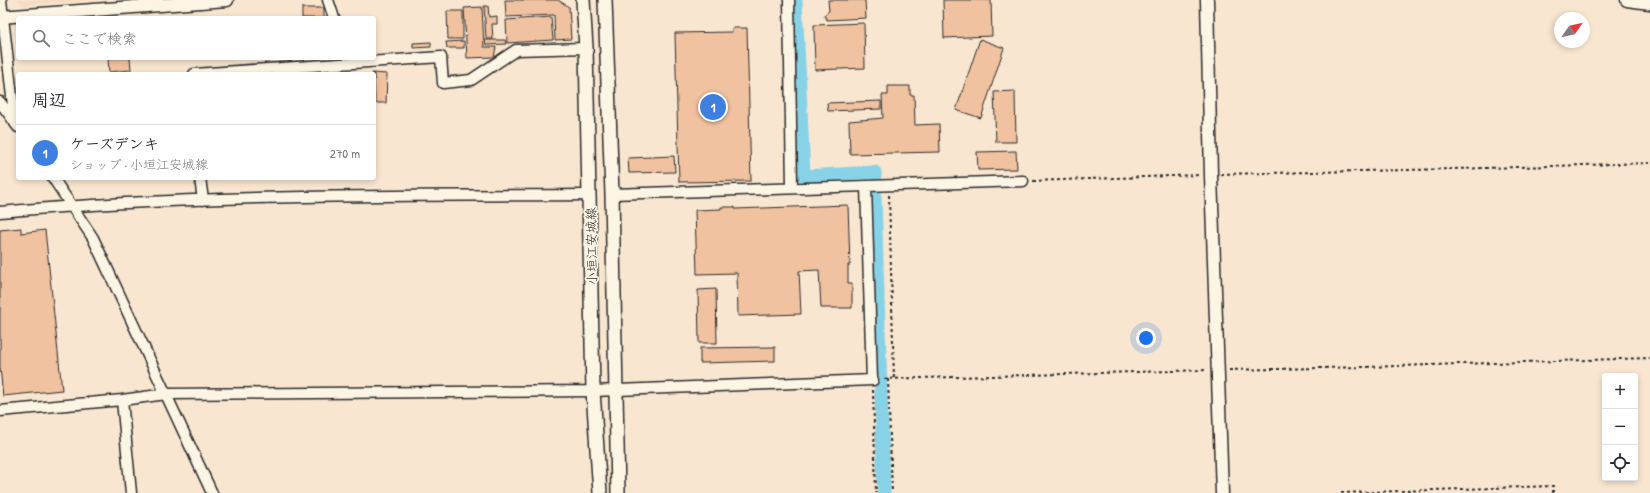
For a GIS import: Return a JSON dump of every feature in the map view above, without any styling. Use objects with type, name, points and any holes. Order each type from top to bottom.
[{"type":"main road","name":"小垣江安城線","points":[[583,0],[586,48],[590,195],[593,391],[600,493]]},
{"type":"main road","name":"小垣江安城線","points":[[605,0],[612,194],[618,493]]},
{"type":"street","points":[[1,0],[1,17],[16,118]]},
{"type":"street","points":[[1,17],[227,0]]},
{"type":"street","points":[[328,0],[333,16]]},
{"type":"street","points":[[789,0],[792,187]]},
{"type":"street","points":[[1207,0],[1211,174],[1222,493]]},
{"type":"street","points":[[1628,0],[1650,3]]},
{"type":"street","points":[[376,60],[440,57],[443,83],[471,80],[516,50],[586,48]]},
{"type":"street","points":[[218,72],[371,60]]},
{"type":"street","points":[[0,102],[16,124]]},
{"type":"street","points":[[54,180],[93,238],[212,493]]},
{"type":"street","points":[[200,180],[203,200]]},
{"type":"street","points":[[612,194],[792,187],[888,186],[1023,181]]},
{"type":"street","points":[[0,411],[122,400],[166,394],[593,391],[873,380],[866,186]]},
{"type":"street","points":[[0,212],[72,205],[203,200],[365,196],[590,195]]},
{"type":"street","points":[[122,400],[131,493]]},
{"type":"path","points":[[1023,181],[1211,174],[1461,169],[1650,163]]},
{"type":"path","points":[[888,186],[894,379]]},
{"type":"path","points":[[892,493],[888,379],[1218,370],[1366,368],[1650,358]]},
{"type":"path","points":[[873,380],[876,493]]},
{"type":"path","points":[[1341,493],[1553,486],[1553,493]]},
{"type":"shaded area","points":[[17,0],[97,0],[23,5]]},
{"type":"building","points":[[505,0],[558,0],[569,7],[571,39],[555,40],[554,15],[506,17]]},
{"type":"building","points":[[828,0],[865,0],[866,18],[827,20],[824,15],[829,11]]},
{"type":"building","points":[[943,0],[991,0],[992,36],[944,38]]},
{"type":"building","points":[[484,6],[488,6],[489,17],[497,16],[497,24],[492,24],[493,39],[486,39]]},
{"type":"building","points":[[482,7],[484,47],[496,47],[494,57],[467,58],[464,8]]},
{"type":"building","points":[[302,8],[324,8],[324,16],[302,16]]},
{"type":"building","points":[[447,11],[463,11],[463,39],[448,39]]},
{"type":"building","points":[[551,17],[553,40],[507,43],[506,20]]},
{"type":"building","points":[[864,23],[865,68],[815,70],[814,25]]},
{"type":"building","points":[[732,28],[747,28],[751,181],[679,182],[675,33],[732,32]]},
{"type":"building","points":[[980,39],[1004,48],[981,118],[956,110]]},
{"type":"building","points":[[485,40],[505,40],[506,44],[486,45]]},
{"type":"building","points":[[464,41],[464,48],[447,48],[446,42]]},
{"type":"building","points":[[431,42],[431,47],[413,48],[413,43]]},
{"type":"building","points":[[108,60],[130,60],[131,70],[109,72]]},
{"type":"building","points":[[376,73],[387,74],[386,103],[376,103]]},
{"type":"building","points":[[888,86],[910,86],[910,95],[914,95],[915,125],[939,124],[940,152],[850,154],[849,121],[883,118],[882,95],[888,95]]},
{"type":"building","points":[[1015,91],[1016,142],[996,142],[994,92]]},
{"type":"building","points":[[881,101],[881,109],[828,111],[827,103]]},
{"type":"building","points":[[1016,151],[1017,169],[978,170],[977,152]]},
{"type":"building","points":[[674,156],[675,172],[629,173],[628,158]]},
{"type":"building","points":[[848,205],[850,265],[848,265],[848,284],[852,284],[852,308],[821,308],[819,270],[799,271],[801,314],[738,316],[737,273],[697,274],[695,210],[721,209],[721,207],[735,207],[735,209]]},
{"type":"building","points":[[21,228],[21,233],[45,230],[62,390],[3,396],[0,367],[0,230]]},
{"type":"building","points":[[716,289],[717,343],[699,343],[698,290]]},
{"type":"building","points":[[775,347],[775,361],[700,363],[700,348]]},
{"type":"waterway","points":[[796,0],[804,176],[875,172],[875,176]]},
{"type":"waterway","points":[[875,196],[884,493]]},
{"type":"place","name":"ケーズデンキ","points":[[713,107]]}]
